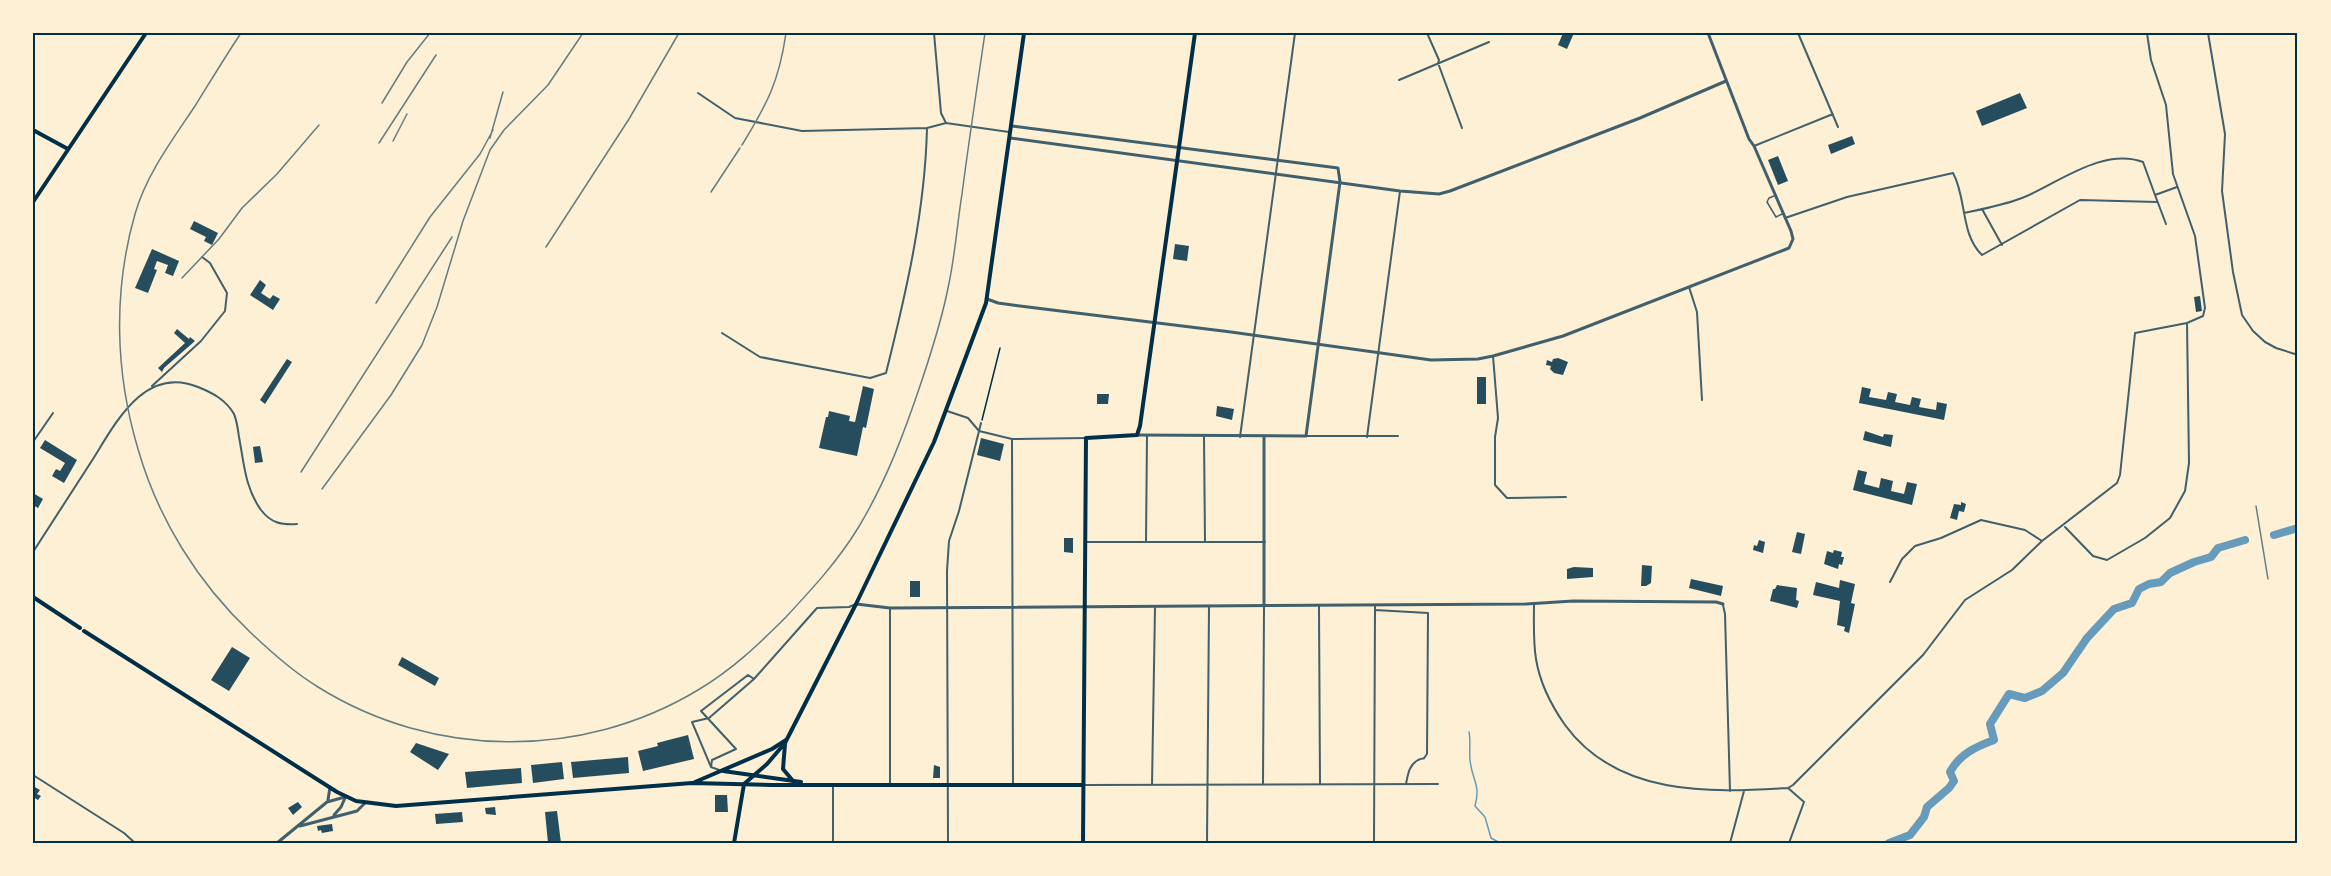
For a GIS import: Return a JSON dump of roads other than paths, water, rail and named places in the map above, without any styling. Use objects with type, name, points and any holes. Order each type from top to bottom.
[{"type":"main road","points":[[33,202],[146,33]]},
{"type":"main road","points":[[734,843],[744,784],[786,741],[856,604],[914,486],[946,410],[987,299],[1024,33]]},
{"type":"main road","points":[[1083,843],[1086,438],[1137,435],[1143,416],[1195,33]]},
{"type":"main road","points":[[33,130],[68,149]]},
{"type":"main road","points":[[33,597],[345,797],[365,803],[400,806],[692,783],[1083,785]]},
{"type":"main road","points":[[692,783],[786,741]]},
{"type":"main road","points":[[786,741],[783,769],[793,781]]},
{"type":"main road","points":[[722,771],[814,784]]},
{"type":"street","points":[[934,33],[939,99],[941,113],[946,123]]},
{"type":"street","points":[[1240,437],[1295,33]]},
{"type":"street","points":[[1427,33],[1439,60],[1438,63],[1462,128]]},
{"type":"street","points":[[987,299],[998,303],[1319,343],[1431,360],[1493,356],[1563,336],[1789,248],[1792,242],[1791,231],[1749,139],[1708,33]]},
{"type":"street","points":[[1798,33],[1838,127]]},
{"type":"street","points":[[1534,604],[1536,657],[1542,682],[1556,713],[1577,741],[1616,770],[1680,788],[1744,791],[1788,788],[1923,655],[1965,600],[2012,570],[2042,541],[2111,489],[2117,483],[2120,475],[2135,333],[2187,323],[2204,316],[2205,308],[2195,236],[2177,186],[2170,155],[2166,105],[2151,60],[2147,33]]},
{"type":"street","points":[[2208,33],[2225,134],[2222,191],[2233,272],[2242,315],[2253,331],[2265,342],[2298,355]]},
{"type":"street","points":[[1399,80],[1489,42]]},
{"type":"street","points":[[698,93],[735,118],[802,130],[927,128],[946,123],[1011,135],[1275,174],[1439,194],[1641,118],[1726,81]]},
{"type":"street","points":[[1754,146],[1833,114]]},
{"type":"street","points":[[1012,126],[1338,168],[1340,182],[1306,436]]},
{"type":"street","points":[[722,333],[760,357],[870,378],[886,373],[902,307],[921,208],[927,128]]},
{"type":"street","points":[[1964,213],[2021,198],[2082,168],[2110,160],[2143,162],[2166,224]]},
{"type":"street","points":[[1784,216],[1847,197],[1948,173],[1955,176],[1976,249],[1982,255],[2080,200],[2157,202]]},
{"type":"street","points":[[2155,195],[2177,186]]},
{"type":"street","points":[[1367,436],[1400,191]]},
{"type":"street","points":[[1982,209],[2002,244]]},
{"type":"street","points":[[33,552],[121,414],[201,341],[225,311],[227,293],[210,263],[202,257]]},
{"type":"street","points":[[1689,286],[1697,312],[1702,400]]},
{"type":"street","points":[[2064,526],[2093,555],[2107,560],[2145,538],[2170,518],[2185,491],[2189,463],[2187,323]]},
{"type":"street","points":[[1493,356],[1498,418],[1495,437],[1495,485],[1507,498],[1566,496]]},
{"type":"street","points":[[150,387],[176,382],[194,385],[211,392],[226,403],[235,416],[251,497],[267,518],[285,525],[297,524]]},
{"type":"street","points":[[946,410],[968,418],[979,431],[1012,439],[1086,438]]},
{"type":"street","points":[[33,442],[52,413]]},
{"type":"street","points":[[948,843],[949,541],[981,423]]},
{"type":"street","points":[[1137,435],[1398,436]]},
{"type":"street","points":[[1146,542],[1148,436]]},
{"type":"street","points":[[1204,437],[1205,542]]},
{"type":"street","points":[[1263,784],[1264,437]]},
{"type":"street","points":[[1012,439],[1013,785]]},
{"type":"street","points":[[1890,582],[1902,559],[1915,546],[1941,538],[1981,520],[2025,530],[2042,541]]},
{"type":"street","points":[[1085,542],[1265,542]]},
{"type":"street","points":[[1375,608],[1573,601],[1716,602],[1723,604],[1730,790]]},
{"type":"street","points":[[722,771],[711,766],[692,722],[709,718],[754,679],[817,608],[849,607],[856,604],[890,608],[1319,606],[1428,613],[1427,754],[1410,766],[1406,784]]},
{"type":"street","points":[[1319,606],[1320,784]]},
{"type":"street","points":[[1152,785],[1155,607]]},
{"type":"street","points":[[1207,843],[1209,607]]},
{"type":"street","points":[[890,608],[890,785]]},
{"type":"street","points":[[1374,843],[1375,608]]},
{"type":"street","points":[[711,766],[712,760],[736,749],[702,711],[748,675],[754,679]]},
{"type":"street","points":[[33,775],[124,833],[135,843]]},
{"type":"street","points":[[833,784],[833,843]]},
{"type":"street","points":[[1083,785],[1437,784]]},
{"type":"street","points":[[327,802],[330,787]]},
{"type":"street","points":[[1788,788],[1804,802],[1789,843]]},
{"type":"street","points":[[1730,843],[1744,791]]},
{"type":"street","points":[[333,816],[341,807],[345,797]]},
{"type":"street","points":[[277,843],[327,802],[345,797]]},
{"type":"street","points":[[298,826],[357,811],[365,803]]},
{"type":"street","points":[[321,807],[321,813],[326,818]]},
{"type":"lane","points":[[1774,196],[1767,202],[1772,214],[1776,217],[1784,216]]},
{"type":"waterway","points":[[2274,535],[2298,528]]},
{"type":"waterway","points":[[1889,843],[1910,835],[1924,817],[1927,807],[1954,781],[1950,772],[1958,760],[1974,748],[1994,740],[1990,724],[2009,694],[2025,698],[2042,691],[2063,673],[2087,638],[2114,609],[2132,603],[2139,589],[2161,582],[2170,573],[2211,557],[2218,548],[2245,540]]},
{"type":"waterway","points":[[1469,732],[1471,767],[1477,787],[1475,806],[1485,817],[1491,838],[1500,843]]},
{"type":"railway","points":[[241,33],[153,171],[135,214],[128,243],[120,302],[121,361],[130,420],[146,475],[169,525],[197,571],[232,614],[275,655],[300,675],[363,711],[410,728],[458,738],[508,742],[557,739],[606,729],[653,713],[698,690],[734,665],[776,627],[842,552],[868,511],[894,456],[916,399],[940,323],[952,265],[985,33]]},
{"type":"railway","points":[[382,103],[407,62],[430,33]]},
{"type":"railway","points":[[322,489],[391,395],[422,345],[437,307],[463,221],[490,150],[504,130],[548,85],[583,33]]},
{"type":"railway","points":[[546,247],[629,119],[679,33]]},
{"type":"railway","points":[[742,145],[771,92],[780,65],[786,33]]},
{"type":"railway","points":[[379,143],[436,55]]},
{"type":"railway","points":[[490,138],[503,92]]},
{"type":"railway","points":[[393,141],[407,114]]},
{"type":"railway","points":[[182,278],[219,239],[242,208],[277,174],[319,125]]},
{"type":"railway","points":[[376,303],[430,217],[480,154],[493,130]]},
{"type":"railway","points":[[711,192],[740,148]]},
{"type":"railway","points":[[301,472],[452,237]]},
{"type":"railway","points":[[2256,506],[2268,579]]}]
